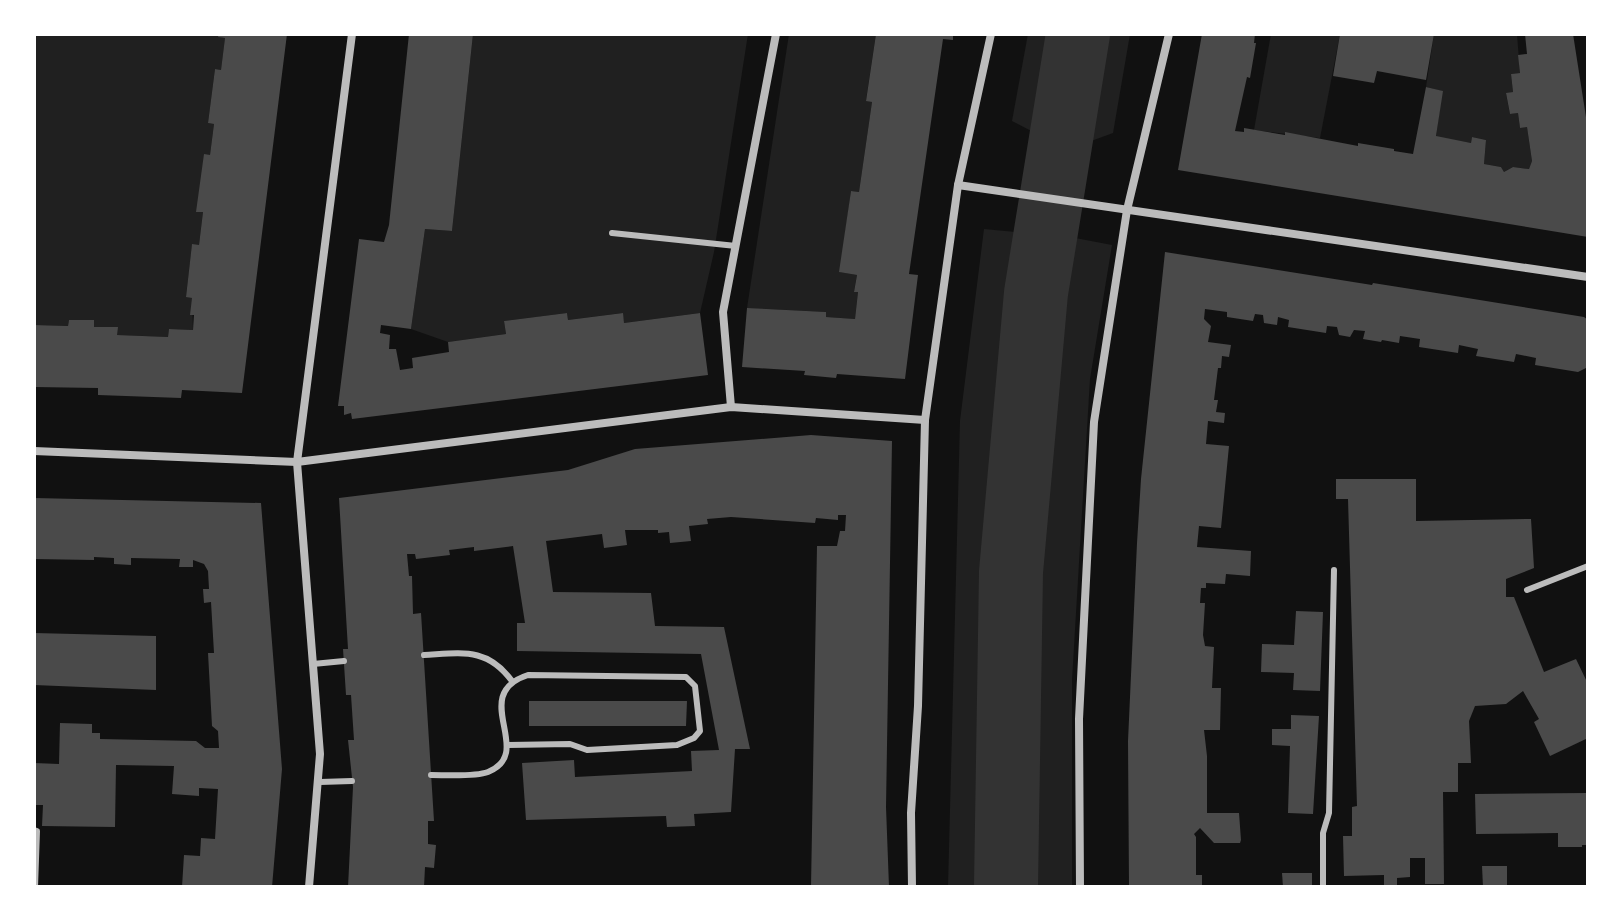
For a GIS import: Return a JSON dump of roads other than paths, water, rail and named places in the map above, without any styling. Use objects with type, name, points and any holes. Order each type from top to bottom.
[{"type":"street","points":[[309,887],[320,754],[297,462],[352,34]]},
{"type":"street","points":[[731,407],[723,312],[776,34]]},
{"type":"street","points":[[912,887],[911,813],[918,706],[925,420],[958,185],[991,34]]},
{"type":"street","points":[[1080,887],[1079,719],[1094,422],[1127,210],[1169,34]]},
{"type":"street","points":[[958,185],[1588,277]]},
{"type":"street","points":[[34,451],[297,462],[731,407],[925,420]]},
{"type":"lane","points":[[612,233],[736,246]]},
{"type":"lane","points":[[1527,590],[1588,566]]},
{"type":"lane","points":[[1323,887],[1323,833],[1329,813],[1334,570]]},
{"type":"lane","points":[[424,655],[477,654],[491,659],[512,681]]},
{"type":"lane","points":[[313,664],[344,661]]},
{"type":"lane","points":[[431,775],[487,773],[505,758],[508,745],[501,712],[503,693],[512,681],[528,675],[686,677],[695,686],[700,731],[694,738],[677,745],[587,750],[570,744],[508,745]]},
{"type":"lane","points":[[320,782],[352,781]]},
{"type":"lane","points":[[34,830],[37,831],[35,887]]},
{"type":"waterway","points":[[1006,887],[1011,572],[1036,293],[1078,34]]}]
